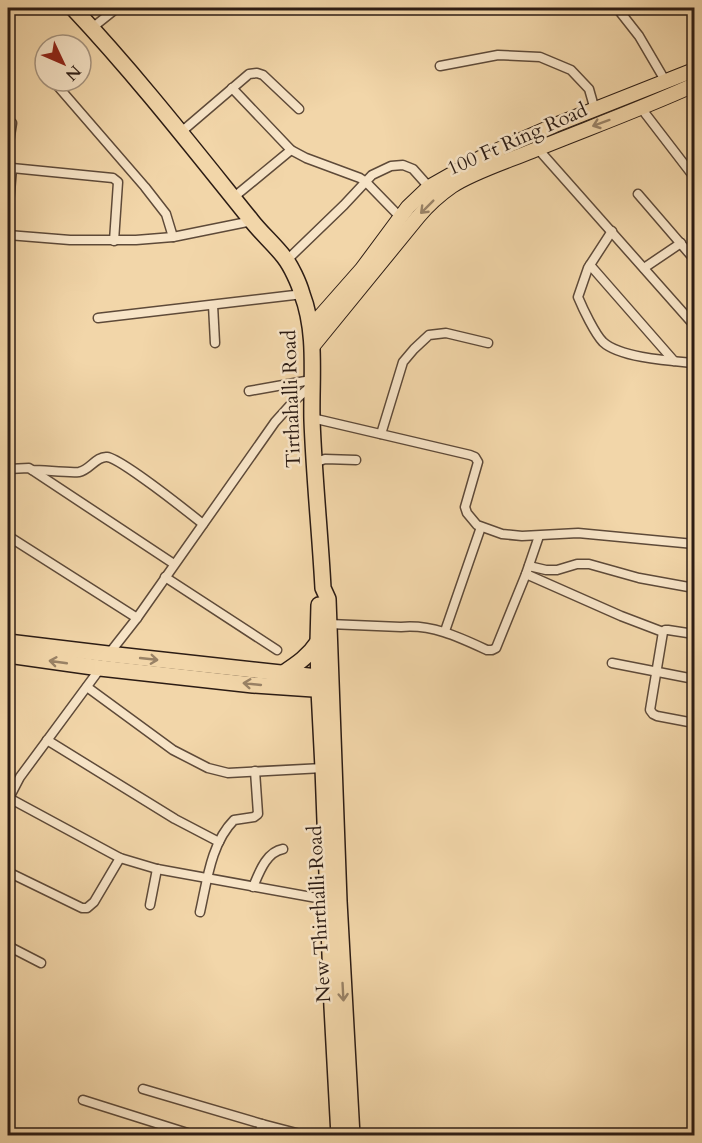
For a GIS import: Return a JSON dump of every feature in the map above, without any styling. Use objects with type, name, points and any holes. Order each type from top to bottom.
[{"type":"highway","name":"Tirthahalli Road","points":[[73,8],[286,261],[303,294],[312,347],[314,463],[323,588],[328,599],[329,624],[325,684]]},
{"type":"highway","points":[[323,588],[319,600],[318,642],[325,684],[320,715],[332,1007],[345,1132]]},
{"type":"highway","points":[[8,642],[282,674],[325,684]]},
{"type":"highway","points":[[282,674],[302,661],[318,642]]},
{"type":"highway","points":[[8,655],[253,685],[292,687],[325,684]]},
{"type":"highway","name":"New Thirthalli Road","points":[[325,684],[338,890],[345,1132]]},
{"type":"highway","points":[[292,687],[315,706],[320,715]]},
{"type":"main road","name":"100 Ft Ring Road","points":[[310,328],[362,268],[408,207],[429,187],[482,157],[694,70]]},
{"type":"main road","name":"100 Ft Ring Road","points":[[312,347],[430,203],[453,186],[694,85]]},
{"type":"street","points":[[92,28],[117,8]]},
{"type":"street","points":[[617,8],[639,36],[666,82]]},
{"type":"street","points":[[440,66],[498,55],[540,57],[571,70],[589,89],[595,110]]},
{"type":"street","points":[[180,133],[249,74],[263,75],[299,109]]},
{"type":"street","points":[[232,88],[291,150],[360,178],[401,218]]},
{"type":"street","points":[[64,93],[166,214],[173,237]]},
{"type":"street","points":[[641,108],[694,177]]},
{"type":"street","points":[[8,149],[12,123]]},
{"type":"street","points":[[538,149],[694,325]]},
{"type":"street","points":[[234,197],[291,150]]},
{"type":"street","points":[[286,261],[372,175],[392,166],[403,165],[413,169],[429,187]]},
{"type":"street","points":[[8,216],[10,167],[113,178],[118,182],[114,241]]},
{"type":"street","points":[[638,194],[694,259]]},
{"type":"street","points":[[8,235],[114,241],[173,237],[252,221]]},
{"type":"street","points":[[612,231],[590,265],[578,297],[588,318],[604,343],[626,354],[694,363]]},
{"type":"street","points":[[644,268],[681,243]]},
{"type":"street","points":[[590,265],[674,361]]},
{"type":"street","points":[[98,318],[303,294]]},
{"type":"street","points":[[213,305],[215,343]]},
{"type":"street","points":[[381,434],[403,362],[429,335],[446,333],[488,343]]},
{"type":"street","points":[[249,391],[311,383]]},
{"type":"street","points":[[311,383],[275,422],[137,618],[108,654],[87,687],[20,777],[8,799],[120,858],[157,869],[328,900]]},
{"type":"street","points":[[312,418],[476,457],[478,462],[465,507],[467,513],[481,527],[502,534],[539,536],[578,533],[694,544]]},
{"type":"street","points":[[32,470],[80,472],[102,457],[111,457],[203,524]]},
{"type":"street","points":[[314,463],[326,459],[356,460]]},
{"type":"street","points":[[8,469],[29,468],[174,564]]},
{"type":"street","points":[[445,631],[481,527]]},
{"type":"street","points":[[8,536],[137,618]]},
{"type":"street","points":[[329,624],[412,626],[445,631],[487,650],[492,650],[496,648],[528,570],[539,536]]},
{"type":"street","points":[[528,570],[557,570],[577,564],[589,564],[639,578],[694,588]]},
{"type":"street","points":[[528,570],[621,616],[663,632],[668,630],[694,634]]},
{"type":"street","points":[[165,578],[277,650]]},
{"type":"street","points":[[663,632],[650,710],[657,716],[694,723]]},
{"type":"street","points":[[612,663],[694,679]]},
{"type":"street","points":[[87,687],[173,750],[208,768],[228,773],[323,768]]},
{"type":"street","points":[[47,740],[175,819],[219,842]]},
{"type":"street","points":[[200,912],[219,842],[234,820],[258,814],[255,771]]},
{"type":"street","points":[[253,887],[269,856],[283,849]]},
{"type":"street","points":[[8,872],[82,909],[87,908],[93,902],[120,858]]},
{"type":"street","points":[[150,905],[157,869]]},
{"type":"street","points":[[8,957],[10,947],[41,963]]},
{"type":"street","points":[[143,1089],[308,1136]]},
{"type":"street","points":[[83,1100],[197,1136]]},
{"type":"street","points":[[259,1136],[262,1124]]}]
